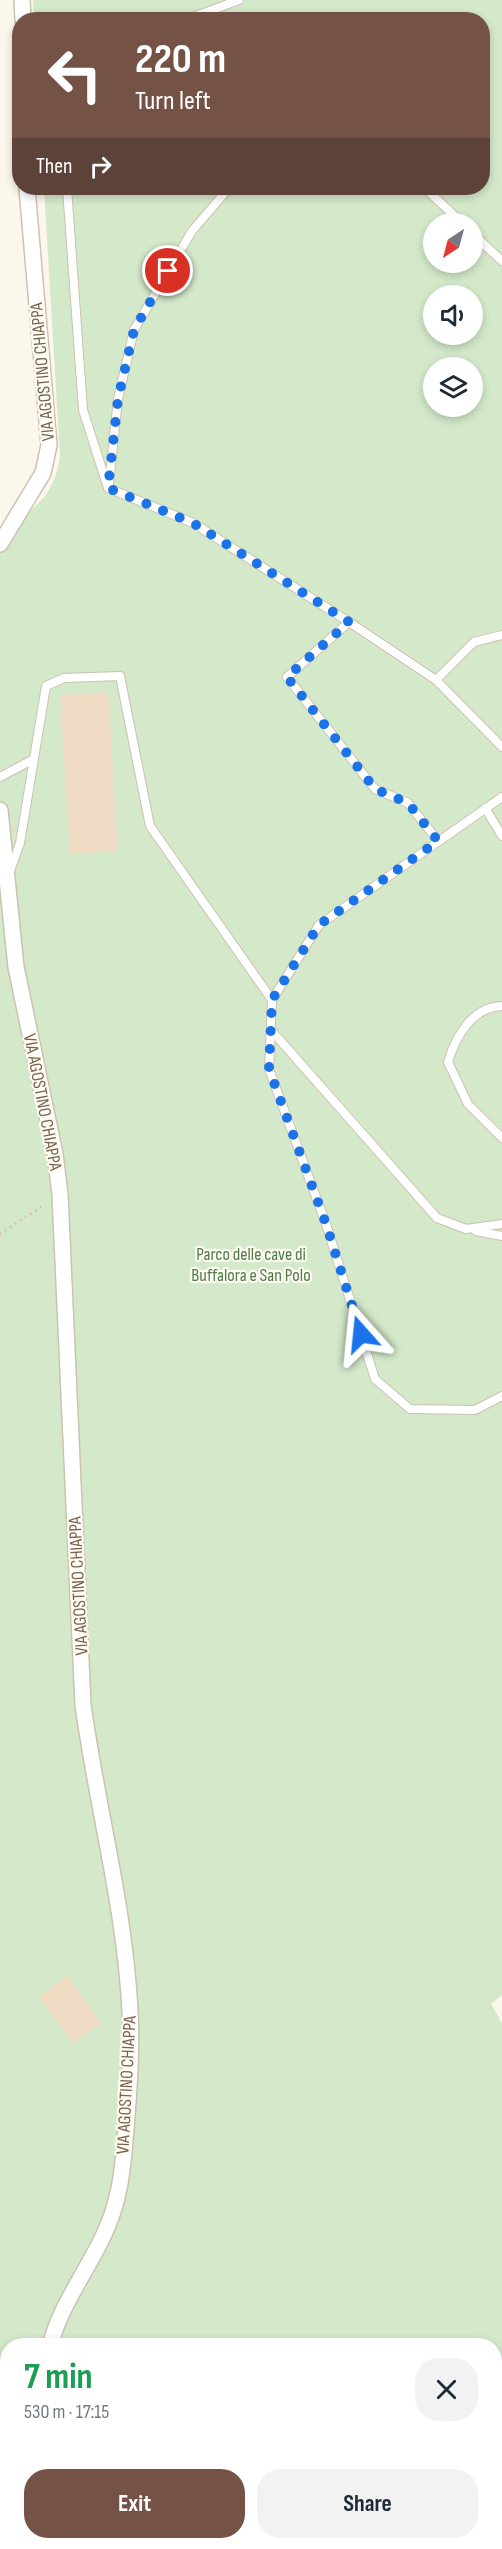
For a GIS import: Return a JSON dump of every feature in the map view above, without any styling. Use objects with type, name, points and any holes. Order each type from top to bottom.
[{"type":"street","name":"VIA AGOSTINO CHIAPPA","points":[[0,544],[43,473],[49,445],[28,195]]},
{"type":"street","name":"VIA AGOSTINO CHIAPPA","points":[[0,810],[16,967],[51,1135],[60,1194],[83,1705],[93,1780],[119,1915],[130,2009],[131,2053],[122,2169],[114,2211],[98,2251],[62,2311],[53,2338]]},
{"type":"lane","points":[[207,12],[239,0]]},
{"type":"lane","points":[[67,195],[82,410],[108,488],[193,523],[349,622],[436,680],[502,747]]},
{"type":"lane","points":[[108,488],[118,399],[134,330],[192,231],[223,195]]},
{"type":"lane","points":[[432,195],[451,213]]},
{"type":"lane","points":[[483,243],[502,261]]},
{"type":"lane","points":[[349,622],[287,677],[375,789],[408,803],[438,841]]},
{"type":"lane","points":[[436,680],[474,642],[502,635]]},
{"type":"lane","points":[[6,884],[20,843],[46,686],[64,678],[120,676],[150,826],[272,1000]]},
{"type":"lane","points":[[0,777],[32,760]]},
{"type":"lane","points":[[502,797],[319,925],[272,1000],[269,1069],[326,1224],[375,1378],[410,1409],[475,1410],[502,1396]]},
{"type":"lane","points":[[485,808],[502,836]]},
{"type":"lane","points":[[502,1006],[483,1009],[468,1024],[454,1044],[448,1062],[468,1104],[502,1138]]},
{"type":"lane","points":[[271,1030],[437,1218],[466,1229],[502,1236]]},
{"type":"lane","points":[[466,1229],[502,1224]]},
{"type":"path","points":[[0,1234],[60,1194]]},
{"type":"green space","name":"Parco delle cave di Buffalora e San Polo","points":[[33,0],[502,0],[502,1995],[491,2004],[502,2023],[502,2338],[0,2338],[0,534],[40,501],[53,483],[60,456],[44,195],[490,195],[490,12],[34,12]]},
{"type":"building","points":[[108,692],[118,851],[70,854],[60,695]]},
{"type":"building","points":[[67,1976],[101,2023],[73,2043],[39,1997]]},
{"type":"route","points":[[168,271],[134,330],[118,399],[108,488],[193,523],[349,622],[287,677],[375,789],[408,803],[438,841],[319,925],[272,1000],[269,1069],[326,1224],[361,1334]]}]
